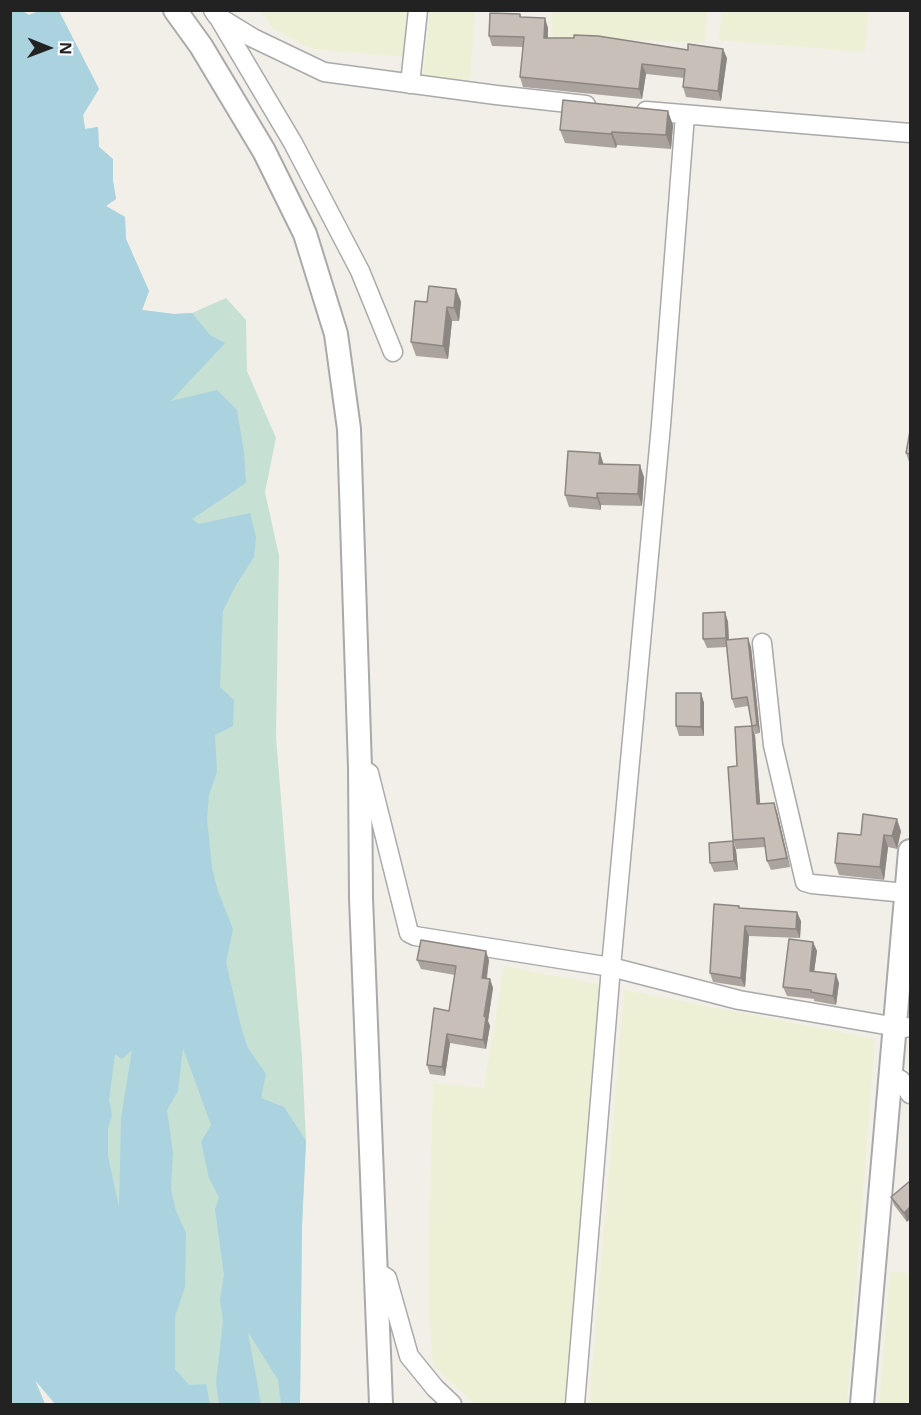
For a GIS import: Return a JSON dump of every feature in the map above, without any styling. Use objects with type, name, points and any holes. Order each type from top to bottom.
[{"type":"street","points":[[175,10],[201,46],[264,151],[305,234],[336,334],[349,429],[360,768],[361,898],[381,1404]]},
{"type":"street","points":[[410,84],[418,10]]},
{"type":"street","points":[[215,13],[253,38],[324,72],[602,106]]},
{"type":"street","points":[[215,13],[293,143],[360,271],[393,352]]},
{"type":"street","points":[[626,109],[910,133]]},
{"type":"street","points":[[575,1404],[611,967],[661,425],[685,115]]},
{"type":"street","points":[[762,643],[773,745],[805,882],[906,893]]},
{"type":"street","points":[[360,768],[369,773],[409,933],[415,936],[611,967],[739,1000],[903,1027]]},
{"type":"street","points":[[862,1404],[891,1077],[903,1027],[906,893],[910,851]]},
{"type":"street","points":[[891,1077],[901,1080],[910,1094]]},
{"type":"street","points":[[377,1272],[387,1278],[409,1356],[435,1388],[452,1404]]},
{"type":"green space","points":[[10,11],[22,11],[29,15],[39,11],[59,11],[99,89],[83,115],[85,129],[98,127],[99,147],[113,159],[116,199],[106,206],[125,217],[126,239],[149,291],[142,310],[174,314],[192,313],[226,298],[246,320],[247,371],[276,438],[265,492],[279,556],[276,737],[302,1057],[306,1141],[302,1225],[300,1404],[55,1404],[35,1380],[45,1404],[11,1404]]},
{"type":"green space","points":[[260,11],[410,11],[406,57],[311,49],[273,28]]},
{"type":"green space","points":[[430,11],[475,11],[470,80],[423,77]]},
{"type":"green space","points":[[551,11],[707,11],[705,43],[553,37]]},
{"type":"green space","points":[[722,11],[868,11],[865,52],[719,40]]},
{"type":"green space","points":[[504,966],[602,985],[567,1404],[475,1404],[433,1365],[429,1317],[429,1239],[433,1083],[484,1088]]},
{"type":"green space","points":[[624,990],[875,1039],[847,1404],[589,1404]]},
{"type":"green space","points":[[890,1271],[910,1273],[910,1404],[879,1404]]},
{"type":"water","points":[[10,11],[22,11],[29,15],[39,11],[59,11],[99,89],[83,115],[85,129],[98,127],[99,147],[113,159],[116,199],[106,206],[125,217],[126,239],[149,291],[142,310],[174,314],[192,313],[210,335],[225,343],[171,401],[217,390],[237,410],[244,452],[246,483],[192,519],[199,524],[250,513],[256,537],[254,557],[223,611],[220,687],[234,700],[233,726],[215,735],[217,772],[209,795],[207,819],[212,868],[218,891],[233,929],[226,962],[248,1048],[266,1074],[261,1098],[284,1107],[306,1141],[302,1225],[300,1404],[281,1404],[278,1380],[248,1332],[261,1404],[219,1404],[216,1383],[223,1321],[220,1300],[224,1275],[215,1209],[219,1198],[209,1178],[201,1142],[211,1125],[183,1048],[178,1091],[167,1110],[173,1153],[171,1189],[176,1211],[186,1233],[185,1287],[175,1317],[175,1369],[189,1385],[206,1384],[210,1404],[55,1404],[35,1380],[45,1404],[11,1404]],"holes":[[[132,1050],[121,1118],[119,1207],[108,1156],[108,1129],[112,1115],[109,1100],[115,1054],[122,1059]]]},
{"type":"building","points":[[490,13],[545,18],[544,38],[574,38],[574,35],[598,36],[688,50],[688,44],[723,49],[718,91],[683,87],[685,69],[642,64],[639,89],[520,77],[524,37],[489,36]]},
{"type":"building","points":[[563,100],[668,111],[666,135],[560,130]]},
{"type":"building","points":[[429,286],[456,289],[454,308],[447,307],[443,346],[411,342],[415,301],[427,302]]},
{"type":"building","points":[[910,431],[910,454],[906,453]]},
{"type":"building","points":[[568,451],[600,453],[599,464],[640,465],[638,494],[597,493],[597,498],[565,495]]},
{"type":"building","points":[[725,612],[726,638],[703,639],[703,613]]},
{"type":"building","points":[[748,638],[757,725],[752,726],[747,697],[732,699],[726,640]]},
{"type":"building","points":[[676,693],[701,693],[701,727],[676,726]]},
{"type":"building","points":[[752,726],[757,804],[774,803],[787,858],[767,861],[764,838],[733,840],[728,767],[737,766],[735,727]]},
{"type":"building","points":[[863,814],[897,819],[892,836],[884,835],[880,867],[835,863],[838,833],[861,835]]},
{"type":"building","points":[[733,841],[734,861],[710,863],[709,843]]},
{"type":"building","points":[[714,904],[797,912],[796,929],[745,926],[741,978],[710,973]]},
{"type":"building","points":[[789,939],[813,942],[810,971],[836,974],[833,996],[811,992],[811,990],[783,987]]},
{"type":"building","points":[[421,940],[486,951],[482,978],[490,979],[483,1040],[447,1034],[442,1067],[427,1065],[434,1008],[449,1011],[456,966],[417,960]]},
{"type":"building","points":[[910,1181],[910,1207],[904,1213],[891,1197]]}]
